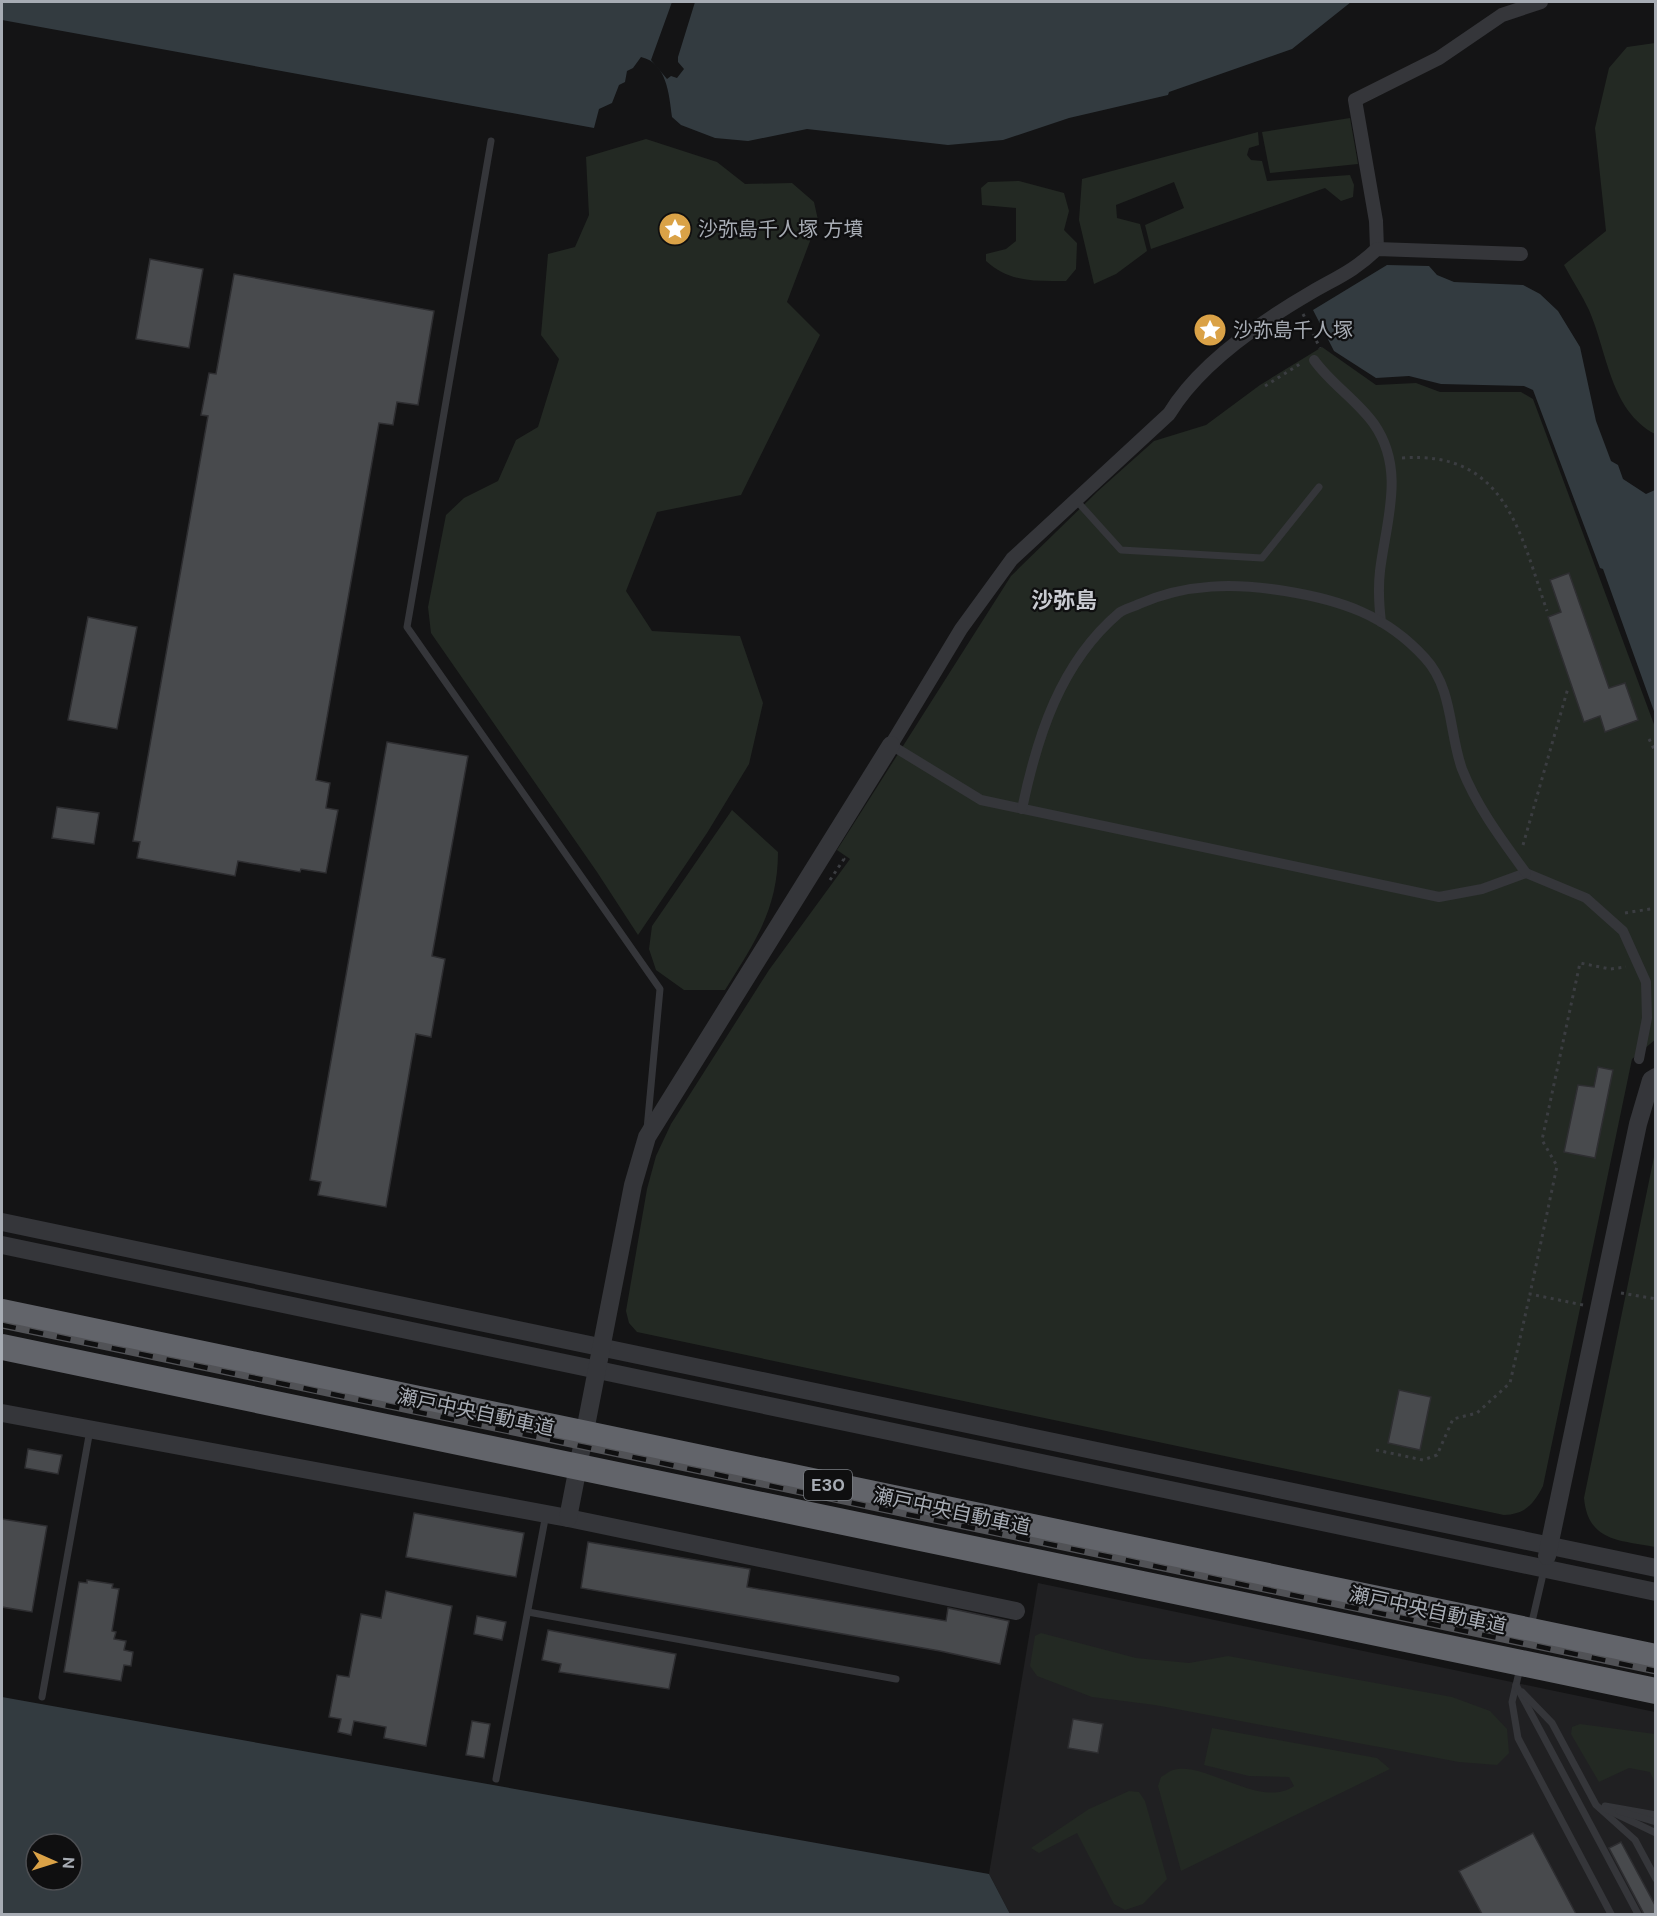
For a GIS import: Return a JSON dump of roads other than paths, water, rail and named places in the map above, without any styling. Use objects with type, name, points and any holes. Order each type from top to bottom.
[{"type":"highway","name":"瀬戸中央自動車道","points":[[2,1312],[1656,1657]]},
{"type":"highway","name":"瀬戸中央自動車道","points":[[2,1347],[1656,1691]]},
{"type":"street","points":[[1377,249],[1376,220],[1355,100],[1439,58],[1502,15],[1541,2]]},
{"type":"street","points":[[568,1518],[633,1185],[647,1137],[961,629],[1012,559],[1169,414],[1179,398],[1244,335],[1296,302],[1357,268],[1377,249],[1521,254]]},
{"type":"street","points":[[1314,360],[1375,425],[1388,459],[1393,479],[1392,514],[1379,584],[1381,622]]},
{"type":"street","points":[[1022,808],[1033,755],[1053,702],[1084,651],[1120,612],[1162,594],[1206,585],[1255,586],[1309,595],[1368,613],[1427,660],[1444,688],[1461,766],[1473,795],[1526,873],[1586,897],[1623,931],[1646,982],[1647,1017],[1639,1059]]},
{"type":"street","points":[[891,745],[981,800],[1439,897],[1482,889],[1526,873]]},
{"type":"street","points":[[1544,1570],[1638,1124],[1651,1080],[1656,1077]]},
{"type":"street","points":[[2,1222],[1656,1568]]},
{"type":"street","points":[[2,1245],[1656,1592]]},
{"type":"street","points":[[2,1413],[568,1518],[1016,1611]]},
{"type":"lane","points":[[491,141],[407,627],[660,989],[646,1114],[647,1137]]},
{"type":"lane","points":[[1075,499],[1121,550],[1262,558],[1319,487]]},
{"type":"lane","points":[[42,1697],[90,1430]]},
{"type":"lane","points":[[496,1779],[546,1514]]},
{"type":"lane","points":[[1526,1644],[1544,1570]]},
{"type":"lane","points":[[528,1612],[896,1678]]},
{"type":"lane","points":[[1524,1654],[1512,1702],[1518,1738],[1611,1914]]},
{"type":"lane","points":[[1516,1686],[1552,1723],[1596,1805],[1635,1840],[1656,1879]]},
{"type":"lane","points":[[1516,1686],[1638,1914]]},
{"type":"lane","points":[[1596,1805],[1656,1815]]},
{"type":"lane","points":[[1596,1805],[1656,1822]]},
{"type":"lane","points":[[1596,1805],[1656,1833]]},
{"type":"railway","points":[[2,1325],[1656,1671]]},
{"type":"place","name":"沙弥島千人塚 方墳","points":[[675,229]]},
{"type":"place","name":"沙弥島千人塚","points":[[1210,330]]},
{"type":"district","name":"沙弥島","points":[[1064,600]]}]
